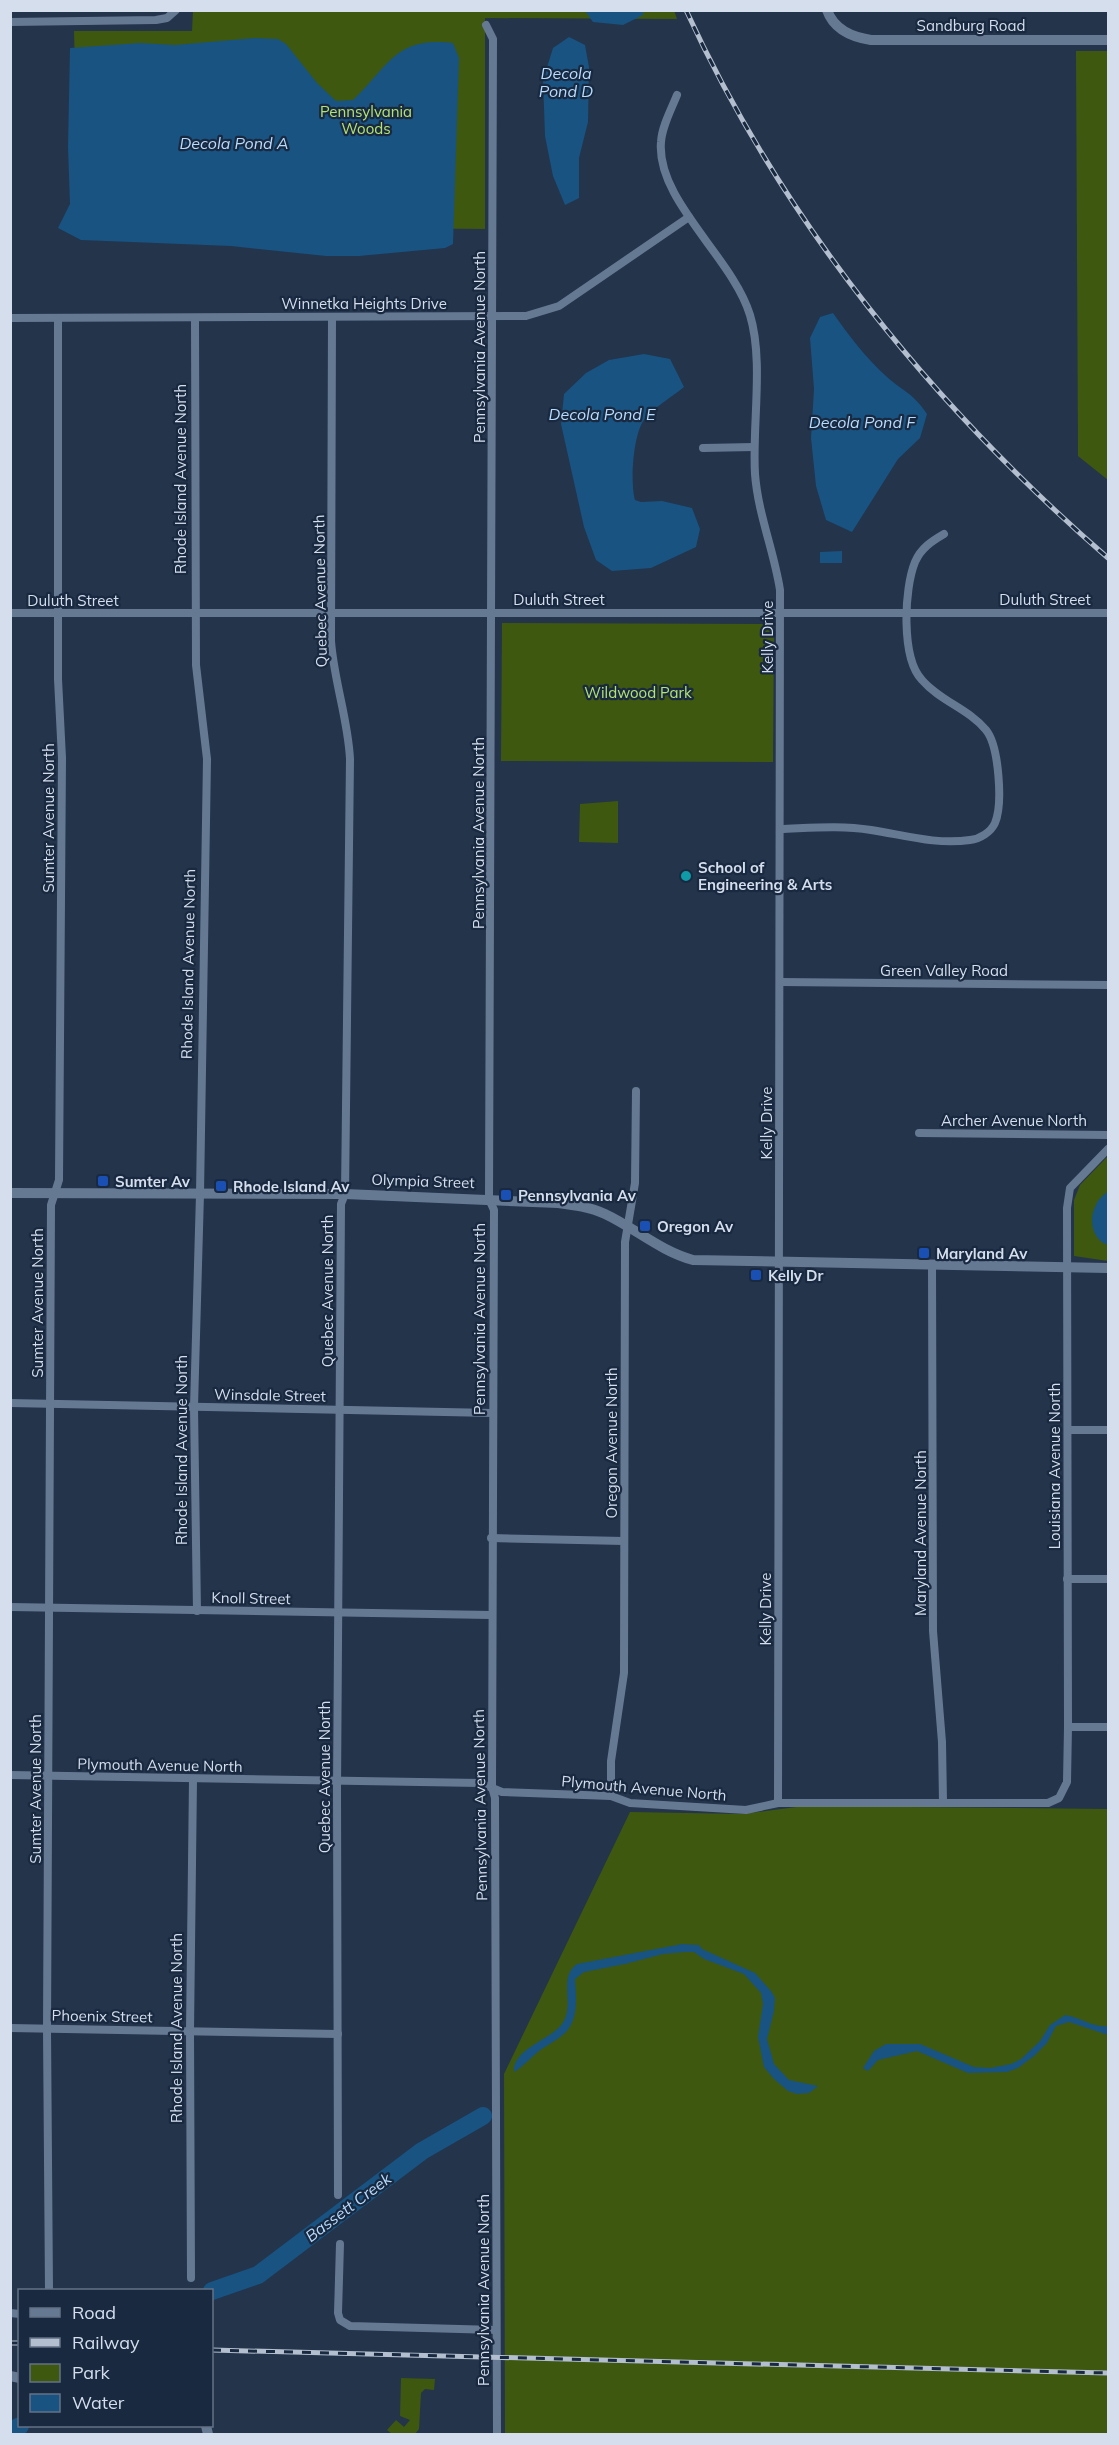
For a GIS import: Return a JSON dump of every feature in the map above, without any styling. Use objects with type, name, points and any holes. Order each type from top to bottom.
[{"type":"street","name":"Sandburg Road","points":[[827,10],[836,25],[849,35],[871,40],[1108,40]]},
{"type":"street","points":[[10,22],[156,20],[167,18],[176,11]]},
{"type":"street","name":"Pennsylvania Avenue North","points":[[486,25],[493,39],[493,613],[489,1199],[494,1210],[491,1615],[497,1992],[497,2434]]},
{"type":"street","name":"Kelly Drive","points":[[677,95],[661,140],[661,157],[665,172],[690,217],[730,274],[750,315],[756,357],[754,447],[757,497],[776,564],[781,612],[778,1803]]},
{"type":"street","name":"Winnetka Heights Drive","points":[[10,318],[526,316],[559,306],[690,217]]},
{"type":"street","name":"Quebec Avenue North","points":[[332,317],[333,664],[349,737],[350,759],[345,1194],[341,1204],[338,2196]]},
{"type":"street","name":"Sumter Avenue North","points":[[49,2289],[47,2029],[51,1205],[58,1180],[62,770],[58,613],[58,318]]},
{"type":"street","name":"Rhode Island Avenue North","points":[[195,318],[196,665],[207,759],[194,1407],[197,1611]]},
{"type":"street","points":[[703,448],[754,447]]},
{"type":"street","points":[[780,829],[847,828],[871,830],[912,839],[972,840],[990,831],[998,812],[998,761],[993,740],[977,721],[930,688],[914,670],[908,646],[910,578],[916,560],[928,543],[944,534]]},
{"type":"street","name":"Duluth Street","points":[[10,613],[1108,613]]},
{"type":"street","name":"Green Valley Road","points":[[780,982],[1108,985]]},
{"type":"street","name":"Oregon Avenue North","points":[[611,1796],[611,1761],[624,1673],[625,1242],[635,1183],[636,1091]]},
{"type":"street","name":"Archer Avenue North","points":[[919,1133],[1108,1135]]},
{"type":"street","name":"Louisiana Avenue North","points":[[1059,1798],[1066,1782],[1068,1727],[1067,1208],[1070,1188],[1108,1149]]},
{"type":"street","name":"Olympia Street","points":[[10,1193],[345,1194],[558,1203],[590,1208],[677,1255],[693,1260],[1108,1268]]},
{"type":"street","name":"Maryland Avenue North","points":[[932,1264],[933,1630],[942,1742],[943,1802]]},
{"type":"street","name":"Winsdale Street","points":[[10,1403],[492,1413]]},
{"type":"street","points":[[1068,1430],[1108,1430]]},
{"type":"street","points":[[491,1538],[624,1541]]},
{"type":"street","points":[[1067,1579],[1108,1579]]},
{"type":"street","name":"Knoll Street","points":[[10,1607],[491,1615]]},
{"type":"street","points":[[1068,1727],[1108,1727]]},
{"type":"street","name":"Plymouth Avenue North","points":[[10,1775],[480,1783],[502,1792],[611,1796],[630,1803],[746,1810],[778,1803],[1048,1803],[1059,1798]]},
{"type":"street","name":"Rhode Island Avenue North","points":[[191,2278],[190,2031],[194,1779]]},
{"type":"street","name":"Phoenix Street","points":[[10,2028],[338,2034]]},
{"type":"street","points":[[340,2244],[339,2320],[350,2326],[496,2330]]},
{"type":"green space","name":"Decola Pond A","points":[[193,10],[674,10],[677,19],[485,18],[485,229],[79,225],[74,31],[192,31]]},
{"type":"green space","points":[[1076,51],[1108,51],[1108,480],[1078,456]]},
{"type":"green space","name":"Wildwood Park","points":[[502,623],[774,624],[773,762],[501,761]]},
{"type":"green space","points":[[618,801],[618,843],[579,842],[580,804]]},
{"type":"green space","points":[[1108,1156],[1108,1261],[1074,1256],[1074,1200],[1080,1185]]},
{"type":"green space","points":[[804,1806],[1108,1809],[1108,2434],[505,2434],[504,2074],[630,1812],[742,1814]]},
{"type":"green space","points":[[401,2378],[435,2379],[434,2390],[425,2389],[421,2393],[419,2429],[415,2434],[392,2434],[387,2430],[396,2420],[404,2427],[410,2420],[400,2416]]},
{"type":"water","points":[[585,11],[643,11],[643,15],[623,25],[593,22]]},
{"type":"water","name":"Decola Pond D","points":[[569,37],[585,45],[589,67],[588,122],[579,158],[579,198],[565,205],[553,176],[545,136],[543,80],[553,48]]},
{"type":"water","name":"Decola Pond A","points":[[255,38],[278,39],[286,44],[317,83],[336,101],[353,100],[385,65],[405,49],[418,44],[434,42],[453,43],[459,58],[453,244],[445,248],[359,256],[326,256],[231,246],[81,240],[58,228],[70,204],[68,147],[70,48],[140,43],[175,45]]},
{"type":"water","name":"Decola Pond F","points":[[833,313],[872,362],[913,397],[927,414],[920,438],[898,459],[852,532],[826,520],[816,486],[811,438],[814,389],[810,338],[820,317]]},
{"type":"water","name":"Decola Pond E","points":[[644,354],[670,359],[684,387],[653,410],[640,427],[634,459],[633,492],[635,500],[662,501],[692,508],[700,529],[696,547],[651,568],[612,571],[596,560],[584,527],[561,424],[564,394],[586,373],[609,360]]},
{"type":"water","points":[[842,551],[842,563],[820,563],[820,552]]},
{"type":"water","points":[[1108,1191],[1108,1245],[1098,1239],[1095,1234],[1092,1216],[1097,1203]]},
{"type":"water","points":[[682,1944],[699,1945],[702,1949],[755,1973],[775,1998],[767,2039],[774,2064],[789,2080],[818,2086],[809,2093],[797,2094],[788,2091],[774,2079],[764,2067],[758,2037],[763,2004],[761,1993],[744,1974],[704,1959],[694,1952],[663,1954],[584,1972],[575,1979],[575,2014],[566,2032],[514,2072],[519,2057],[562,2024],[566,2017],[568,1977],[577,1964]]},
{"type":"water","points":[[1065,2015],[1108,2026],[1108,2035],[1069,2022],[1056,2026],[1047,2043],[1034,2056],[1018,2068],[1007,2072],[968,2073],[917,2051],[878,2060],[868,2071],[863,2068],[874,2051],[886,2044],[920,2044],[974,2067],[990,2068],[1011,2064],[1021,2059],[1040,2041],[1050,2025]]},
{"type":"waterway","name":"Bassett Creek","points":[[213,2291],[258,2275],[422,2151],[483,2116]]},
{"type":"waterway","name":"Bassett Creek","points":[[10,2431],[18,2427]]},
{"type":"railway","points":[[686,10],[725,88],[768,164],[816,237],[868,307],[982,438],[1044,500],[1108,558]]},
{"type":"railway","points":[[10,2343],[18,2343]]},
{"type":"railway","points":[[213,2350],[1108,2373]]},
{"type":"place","name":"School of Engineering & Arts","points":[[686,876]]},
{"type":"place","name":"Sumter Av","points":[[103,1181]]},
{"type":"place","name":"Rhode Island Av","points":[[221,1186]]},
{"type":"place","name":"Pennsylvania Av","points":[[506,1195]]},
{"type":"place","name":"Oregon Av","points":[[645,1226]]},
{"type":"place","name":"Maryland Av","points":[[924,1253]]},
{"type":"place","name":"Kelly Dr","points":[[756,1275]]},
{"type":"park label","name":"Pennsylvania Woods","points":[[366,120]]}]
